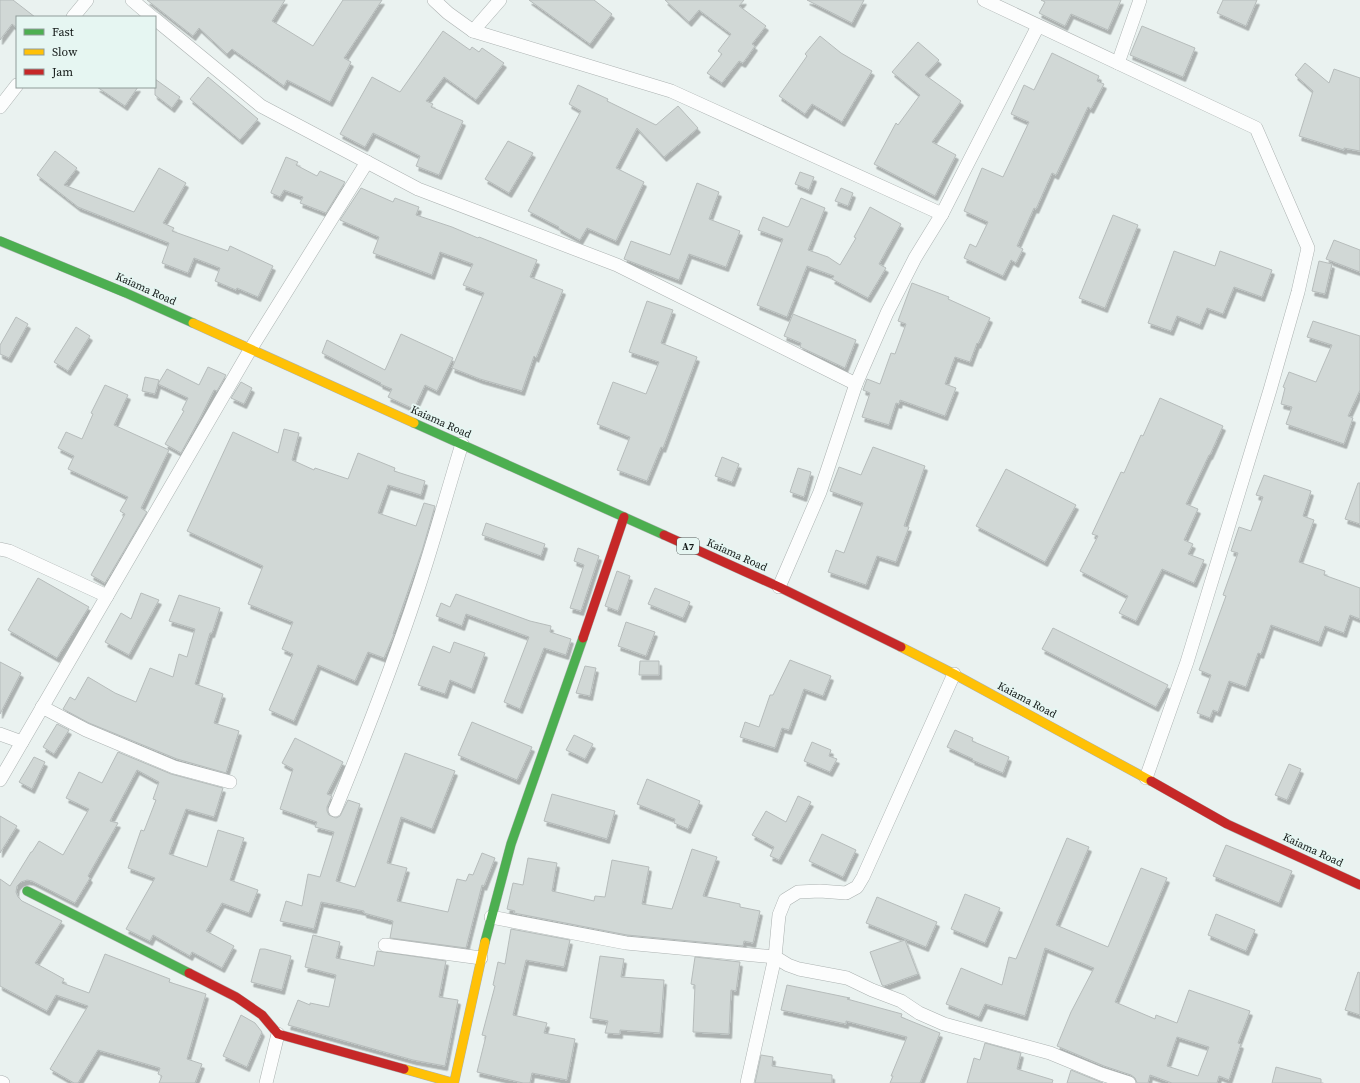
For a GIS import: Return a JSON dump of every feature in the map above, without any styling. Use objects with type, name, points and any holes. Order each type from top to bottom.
[{"type":"main road","name":"Kaiama Road","points":[[0,241],[126,293],[779,587],[954,674],[1146,778],[1227,824],[1360,885]]},
{"type":"main road","points":[[27,892],[236,997],[262,1015],[278,1034],[454,1083],[481,958],[511,844],[556,721],[624,517]]},
{"type":"street","points":[[74,16],[87,0]]},
{"type":"street","points":[[132,0],[151,16]]},
{"type":"street","points":[[434,0],[448,13],[473,31],[671,91],[942,214]]},
{"type":"street","points":[[473,31],[500,0]]},
{"type":"street","points":[[984,0],[1256,128],[1308,248],[1298,292],[1268,398],[1187,662],[1146,778]]},
{"type":"street","points":[[1118,63],[1140,0]]},
{"type":"street","points":[[156,20],[261,106],[418,189],[617,265],[856,384]]},
{"type":"street","points":[[779,587],[820,492],[856,384],[887,313],[915,258],[942,214],[1038,26]]},
{"type":"street","points":[[0,107],[16,86]]},
{"type":"street","points":[[0,780],[250,350],[367,162]]},
{"type":"street","points":[[335,810],[361,747],[417,594],[462,444]]},
{"type":"street","points":[[0,549],[9,551],[107,596]]},
{"type":"street","points":[[747,1083],[775,957],[779,915],[785,900],[798,892],[846,892],[857,887],[864,877],[954,674]]},
{"type":"street","points":[[42,707],[86,730],[174,767],[230,782]]},
{"type":"street","points":[[0,734],[22,742]]},
{"type":"street","points":[[491,917],[626,943],[775,957],[788,965],[799,969],[846,978],[901,1001],[919,1013],[944,1024],[978,1035],[1050,1053],[1101,1074],[1129,1083]]},
{"type":"street","points":[[385,945],[481,958]]},
{"type":"street","points":[[266,1083],[278,1034]]},
{"type":"building","points":[[0,0],[13,0],[34,16],[16,16],[16,27],[12,24],[0,40]]},
{"type":"building","points":[[147,0],[285,0],[272,21],[313,46],[343,0],[382,0],[344,58],[351,62],[330,102],[287,80],[284,86],[232,49],[227,54],[199,28],[193,36]]},
{"type":"building","points":[[529,0],[594,0],[612,14],[590,44]]},
{"type":"building","points":[[665,0],[744,0],[739,6],[766,26],[752,44],[755,46],[743,63],[739,61],[722,83],[707,73],[722,54],[718,51],[731,34],[699,10],[689,22]]},
{"type":"building","points":[[807,0],[864,0],[852,23]]},
{"type":"building","points":[[1041,0],[1121,0],[1108,30],[1071,14],[1065,26],[1039,13],[1045,2]]},
{"type":"building","points":[[1223,0],[1257,0],[1246,26],[1217,13]]},
{"type":"building","points":[[1142,26],[1195,48],[1183,77],[1130,55]]},
{"type":"building","points":[[443,31],[470,50],[472,47],[479,52],[482,48],[504,63],[476,100],[444,77],[426,101],[433,104],[431,107],[463,121],[439,175],[416,166],[420,156],[373,133],[365,147],[340,134],[372,77],[400,92]]},
{"type":"building","points":[[820,36],[841,53],[872,71],[842,122],[812,104],[805,114],[779,96],[807,56],[805,54]]},
{"type":"building","points":[[918,42],[939,60],[925,75],[961,101],[932,142],[956,155],[935,196],[874,164],[896,123],[898,125],[920,95],[892,72]]},
{"type":"building","points":[[1052,53],[1099,76],[1097,81],[1104,84],[1091,109],[1088,107],[1056,175],[1052,173],[1036,209],[1034,208],[1017,246],[1023,249],[1016,263],[1011,260],[1003,276],[964,258],[970,244],[976,247],[988,222],[964,211],[982,168],[1003,177],[1029,122],[1011,114],[1024,85],[1034,90]]},
{"type":"building","points":[[1305,63],[1329,83],[1334,69],[1360,78],[1360,151],[1344,148],[1344,150],[1299,136],[1313,91],[1295,75]]},
{"type":"building","points":[[208,77],[258,119],[240,140],[190,99]]},
{"type":"building","points":[[156,80],[180,97],[172,108],[155,95]]},
{"type":"building","points":[[578,85],[608,99],[607,101],[656,125],[678,106],[698,128],[664,157],[637,128],[616,168],[644,182],[616,241],[587,228],[580,240],[528,211],[581,111],[569,104]]},
{"type":"building","points":[[98,88],[137,88],[125,106]]},
{"type":"building","points":[[508,141],[533,153],[509,193],[485,179]]},
{"type":"building","points":[[55,151],[77,168],[64,185],[134,212],[159,168],[186,183],[163,223],[174,228],[172,231],[228,251],[230,246],[273,266],[258,297],[215,281],[220,268],[194,258],[188,273],[162,263],[169,243],[78,207],[37,175]]},
{"type":"building","points":[[286,157],[298,162],[296,165],[317,176],[320,171],[345,182],[326,213],[300,203],[303,197],[284,190],[280,197],[271,193]]},
{"type":"building","points":[[800,172],[814,177],[809,190],[795,184]]},
{"type":"building","points":[[697,183],[719,192],[709,219],[740,231],[726,267],[689,254],[679,280],[624,259],[631,241],[670,255]]},
{"type":"building","points":[[361,188],[393,202],[395,198],[419,207],[416,215],[452,227],[478,238],[479,237],[537,260],[530,277],[563,290],[536,358],[534,356],[522,391],[480,379],[452,368],[484,293],[463,285],[473,264],[440,252],[432,275],[373,253],[379,237],[340,220]]},
{"type":"building","points":[[841,188],[853,193],[848,206],[835,201]]},
{"type":"building","points":[[801,198],[825,208],[808,250],[828,257],[840,265],[856,238],[854,237],[870,207],[901,224],[879,264],[886,268],[868,298],[832,279],[834,276],[807,266],[787,317],[757,305],[783,239],[758,230],[763,217],[787,227],[789,226]]},
{"type":"building","points":[[1113,215],[1138,225],[1105,308],[1079,298]]},
{"type":"building","points":[[1334,240],[1360,250],[1360,272],[1326,259]]},
{"type":"building","points":[[1174,251],[1215,266],[1220,251],[1272,270],[1262,297],[1234,287],[1223,314],[1207,308],[1200,325],[1177,316],[1171,331],[1148,323]]},
{"type":"building","points":[[1319,261],[1332,264],[1325,294],[1312,291]]},
{"type":"building","points":[[912,283],[949,297],[948,299],[990,318],[978,344],[977,343],[970,362],[955,357],[945,384],[956,388],[945,416],[900,400],[899,404],[896,403],[889,425],[862,417],[870,393],[863,390],[867,379],[880,384],[891,353],[895,354],[906,324],[898,321]]},
{"type":"building","points":[[647,301],[673,310],[661,343],[697,357],[663,448],[661,447],[647,481],[617,470],[630,437],[597,424],[613,382],[646,394],[659,362],[629,352]]},
{"type":"building","points":[[793,314],[856,340],[845,368],[800,347],[801,343],[784,336]]},
{"type":"building","points":[[16,317],[28,324],[9,358],[0,354],[0,345]]},
{"type":"building","points":[[1313,321],[1360,336],[1360,390],[1348,416],[1353,418],[1344,444],[1286,424],[1292,407],[1281,404],[1285,388],[1283,387],[1289,372],[1316,382],[1332,345],[1307,337]]},
{"type":"building","points":[[76,327],[90,336],[68,371],[54,362]]},
{"type":"building","points":[[401,334],[453,358],[437,391],[425,385],[414,409],[388,397],[392,389],[322,353],[327,340],[385,370]]},
{"type":"building","points":[[208,367],[226,375],[217,391],[214,390],[181,453],[165,444],[184,411],[182,410],[188,398],[158,384],[167,369],[199,385]]},
{"type":"building","points":[[145,377],[159,380],[155,394],[142,391]]},
{"type":"building","points":[[241,382],[252,388],[244,404],[231,398]]},
{"type":"building","points":[[105,385],[128,395],[114,425],[169,450],[141,508],[147,512],[105,583],[91,575],[125,514],[120,511],[128,497],[68,469],[74,456],[58,448],[66,432],[82,439],[93,414],[91,413]]},
{"type":"building","points":[[1160,398],[1223,426],[1186,504],[1198,509],[1184,540],[1193,544],[1188,554],[1204,560],[1194,583],[1162,569],[1136,621],[1119,613],[1128,596],[1080,571],[1098,536],[1092,534],[1121,472],[1124,473],[1141,435],[1143,436]]},
{"type":"building","points":[[284,429],[299,433],[292,460],[314,470],[315,468],[348,479],[358,453],[395,468],[394,471],[425,481],[421,495],[388,485],[378,513],[416,526],[424,503],[435,506],[422,551],[394,634],[384,658],[368,652],[355,681],[318,665],[294,721],[269,710],[293,654],[282,649],[293,622],[248,604],[263,566],[187,531],[233,432],[278,453]]},
{"type":"building","points":[[873,447],[925,466],[904,526],[909,527],[896,562],[877,556],[866,585],[828,572],[836,550],[844,553],[863,503],[830,491],[839,467],[861,475]]},
{"type":"building","points":[[722,457],[739,464],[732,482],[715,476]]},
{"type":"building","points":[[798,468],[811,472],[804,497],[790,492]]},
{"type":"building","points":[[1006,469],[1076,505],[1045,562],[976,526]]},
{"type":"building","points":[[1264,475],[1311,491],[1303,516],[1314,520],[1299,562],[1325,571],[1324,575],[1360,588],[1360,619],[1350,615],[1344,633],[1325,626],[1319,642],[1271,625],[1261,654],[1258,653],[1246,687],[1229,681],[1218,712],[1213,710],[1210,718],[1197,713],[1211,675],[1199,670],[1226,596],[1223,595],[1238,553],[1231,551],[1239,527],[1251,531],[1263,497],[1256,495]]},
{"type":"building","points":[[1358,483],[1360,483],[1360,524],[1345,519]]},
{"type":"building","points":[[486,523],[545,544],[541,556],[482,535]]},
{"type":"building","points":[[578,548],[599,556],[581,611],[570,608],[584,565],[574,561]]},
{"type":"building","points":[[617,571],[630,576],[618,611],[605,606]]},
{"type":"building","points":[[38,578],[89,607],[57,658],[8,630]]},
{"type":"building","points":[[655,588],[690,602],[683,618],[648,604]]},
{"type":"building","points":[[141,593],[159,600],[129,655],[105,642],[121,613],[131,619]]},
{"type":"building","points":[[456,594],[530,621],[551,626],[550,632],[571,639],[566,655],[544,648],[520,709],[504,702],[529,637],[466,614],[462,626],[436,616],[441,603],[450,607]]},
{"type":"building","points":[[179,595],[220,608],[212,633],[210,633],[195,684],[223,694],[214,723],[239,731],[226,773],[177,759],[89,723],[63,709],[70,697],[75,700],[88,677],[115,693],[136,702],[150,668],[173,677],[179,654],[187,657],[195,629],[169,621]]},
{"type":"building","points":[[626,622],[655,632],[646,656],[618,646]]},
{"type":"building","points":[[1053,628],[1168,685],[1156,707],[1042,649]]},
{"type":"building","points":[[454,642],[485,653],[472,689],[450,680],[445,694],[418,685],[433,646],[450,653]]},
{"type":"building","points":[[790,660],[831,676],[823,696],[804,689],[789,730],[782,728],[775,748],[740,737],[745,722],[759,727],[770,695],[773,695]]},
{"type":"building","points":[[640,661],[659,661],[659,675],[639,675]]},
{"type":"building","points":[[0,662],[21,673],[0,714]]},
{"type":"building","points":[[585,666],[596,668],[590,696],[576,693]]},
{"type":"building","points":[[472,722],[532,747],[517,780],[458,755]]},
{"type":"building","points":[[57,724],[69,730],[54,754],[43,747]]},
{"type":"building","points":[[955,730],[973,738],[972,741],[1009,757],[1003,773],[972,760],[973,759],[947,747]]},
{"type":"building","points":[[574,735],[593,744],[585,759],[566,750]]},
{"type":"building","points":[[295,738],[343,762],[327,794],[332,796],[327,807],[329,815],[336,818],[340,816],[348,800],[360,804],[336,881],[355,887],[405,753],[455,771],[432,829],[401,817],[387,863],[407,868],[397,901],[448,912],[457,879],[466,881],[469,874],[473,875],[482,853],[495,858],[484,886],[482,885],[466,948],[390,938],[393,921],[364,913],[364,911],[321,902],[314,929],[280,921],[286,901],[302,906],[308,874],[320,877],[334,832],[315,827],[317,822],[280,809],[293,769],[282,763]]},
{"type":"building","points":[[812,742],[831,750],[829,756],[837,759],[830,772],[804,761]]},
{"type":"building","points":[[118,752],[171,774],[223,788],[214,817],[186,809],[169,854],[207,867],[218,830],[244,838],[230,880],[258,890],[249,913],[222,903],[206,931],[234,946],[222,968],[192,952],[190,956],[153,935],[150,941],[126,929],[155,878],[128,868],[141,830],[144,831],[156,800],[153,799],[159,782],[137,770],[110,821],[118,823],[88,876],[90,878],[75,903],[32,881],[27,880],[21,882],[17,886],[16,892],[22,901],[62,921],[35,963],[64,979],[62,983],[89,993],[105,954],[170,979],[169,982],[206,994],[187,1059],[202,1064],[195,1083],[159,1083],[162,1076],[158,1074],[160,1068],[98,1050],[78,1083],[74,1083],[50,1069],[88,1006],[56,995],[47,1011],[0,986],[0,879],[10,886],[39,841],[63,855],[89,809],[66,798],[79,772],[102,783]]},
{"type":"building","points":[[34,757],[45,762],[32,789],[19,782]]},
{"type":"building","points":[[1289,764],[1301,769],[1287,800],[1275,795]]},
{"type":"building","points":[[647,779],[700,801],[688,829],[674,823],[675,819],[637,804]]},
{"type":"building","points":[[552,794],[615,811],[607,839],[544,821]]},
{"type":"building","points":[[798,796],[811,802],[779,860],[770,856],[774,847],[752,835],[766,811],[786,822]]},
{"type":"building","points":[[0,816],[17,826],[0,853]]},
{"type":"building","points":[[822,834],[856,850],[843,877],[809,861]]},
{"type":"building","points":[[1067,838],[1089,847],[1056,925],[1108,947],[1141,868],[1167,878],[1115,1002],[1155,1019],[1156,1015],[1177,1023],[1189,990],[1250,1011],[1238,1043],[1241,1044],[1229,1080],[1219,1076],[1217,1083],[1172,1083],[1150,1075],[1148,1083],[1137,1083],[1135,1078],[1131,1075],[1104,1066],[1057,1046],[1071,1012],[1094,968],[1045,948],[1025,1016],[985,1004],[979,1017],[946,1004],[961,968],[1002,985],[1009,957],[1016,959]],"holes":[[[1177,1037],[1209,1047],[1198,1076],[1167,1066]]]},
{"type":"building","points":[[1226,845],[1292,871],[1279,903],[1213,876]]},
{"type":"building","points":[[692,849],[717,857],[703,896],[740,904],[740,907],[760,911],[753,943],[744,941],[743,946],[627,935],[514,913],[515,911],[507,909],[513,883],[523,885],[528,858],[557,863],[552,891],[594,901],[595,896],[605,897],[612,860],[649,867],[642,904],[672,909]]},
{"type":"building","points":[[965,894],[1000,908],[985,943],[951,929]]},
{"type":"building","points":[[877,897],[937,922],[926,947],[866,923]]},
{"type":"building","points":[[1216,914],[1255,930],[1246,951],[1208,935]]},
{"type":"building","points":[[511,929],[570,940],[564,967],[526,960],[513,1015],[547,1023],[544,1033],[575,1039],[567,1080],[532,1073],[530,1083],[523,1083],[477,1072],[486,1036],[482,1035],[495,986],[493,985],[498,962],[505,964]]},
{"type":"building","points":[[313,935],[340,942],[336,958],[374,966],[377,951],[446,961],[439,997],[458,1000],[445,1066],[413,1060],[288,1025],[298,1000],[310,1005],[310,1003],[329,1007],[336,975],[305,967]]},
{"type":"building","points":[[905,940],[918,974],[884,986],[882,985],[870,952]]},
{"type":"building","points":[[260,949],[291,956],[282,990],[251,982]]},
{"type":"building","points":[[600,956],[624,959],[621,977],[664,980],[660,1033],[620,1030],[620,1034],[605,1033],[608,1021],[590,1018]]},
{"type":"building","points":[[695,957],[740,962],[736,991],[731,990],[729,1034],[693,1032],[695,985],[691,984]]},
{"type":"building","points":[[1358,972],[1360,973],[1360,1015],[1345,1010]]},
{"type":"building","points":[[787,985],[850,998],[847,999],[902,1014],[901,1017],[940,1033],[920,1083],[890,1083],[893,1076],[891,1076],[907,1037],[846,1021],[846,1024],[781,1010]]},
{"type":"building","points":[[241,1015],[255,1023],[262,1032],[247,1067],[223,1056]]},
{"type":"building","points":[[985,1043],[1021,1053],[1017,1069],[1053,1080],[1052,1083],[967,1083],[974,1058],[980,1060]]},
{"type":"building","points":[[761,1055],[773,1057],[772,1066],[832,1075],[832,1083],[755,1083]]},
{"type":"building","points":[[1276,1067],[1321,1079],[1321,1083],[1272,1083]]},
{"type":"building","points":[[1071,1070],[1098,1081],[1103,1083],[1067,1083]]},
{"type":"traffic: fast","points":[[0,241],[126,293],[193,323]]},
{"type":"traffic: fast","points":[[414,423],[664,535]]},
{"type":"traffic: fast","points":[[485,942],[511,844],[583,638]]},
{"type":"traffic: fast","points":[[27,891],[189,973]]},
{"type":"traffic: slow","points":[[193,323],[414,423]]},
{"type":"traffic: slow","points":[[901,647],[954,674],[1151,781]]},
{"type":"traffic: slow","points":[[404,1069],[454,1083],[485,942]]},
{"type":"traffic: jam","points":[[583,638],[624,517]]},
{"type":"traffic: jam","points":[[664,535],[779,587],[901,647]]},
{"type":"traffic: jam","points":[[1151,781],[1227,824],[1360,885]]},
{"type":"traffic: jam","points":[[189,973],[236,997],[262,1015],[278,1034],[404,1069]]}]
